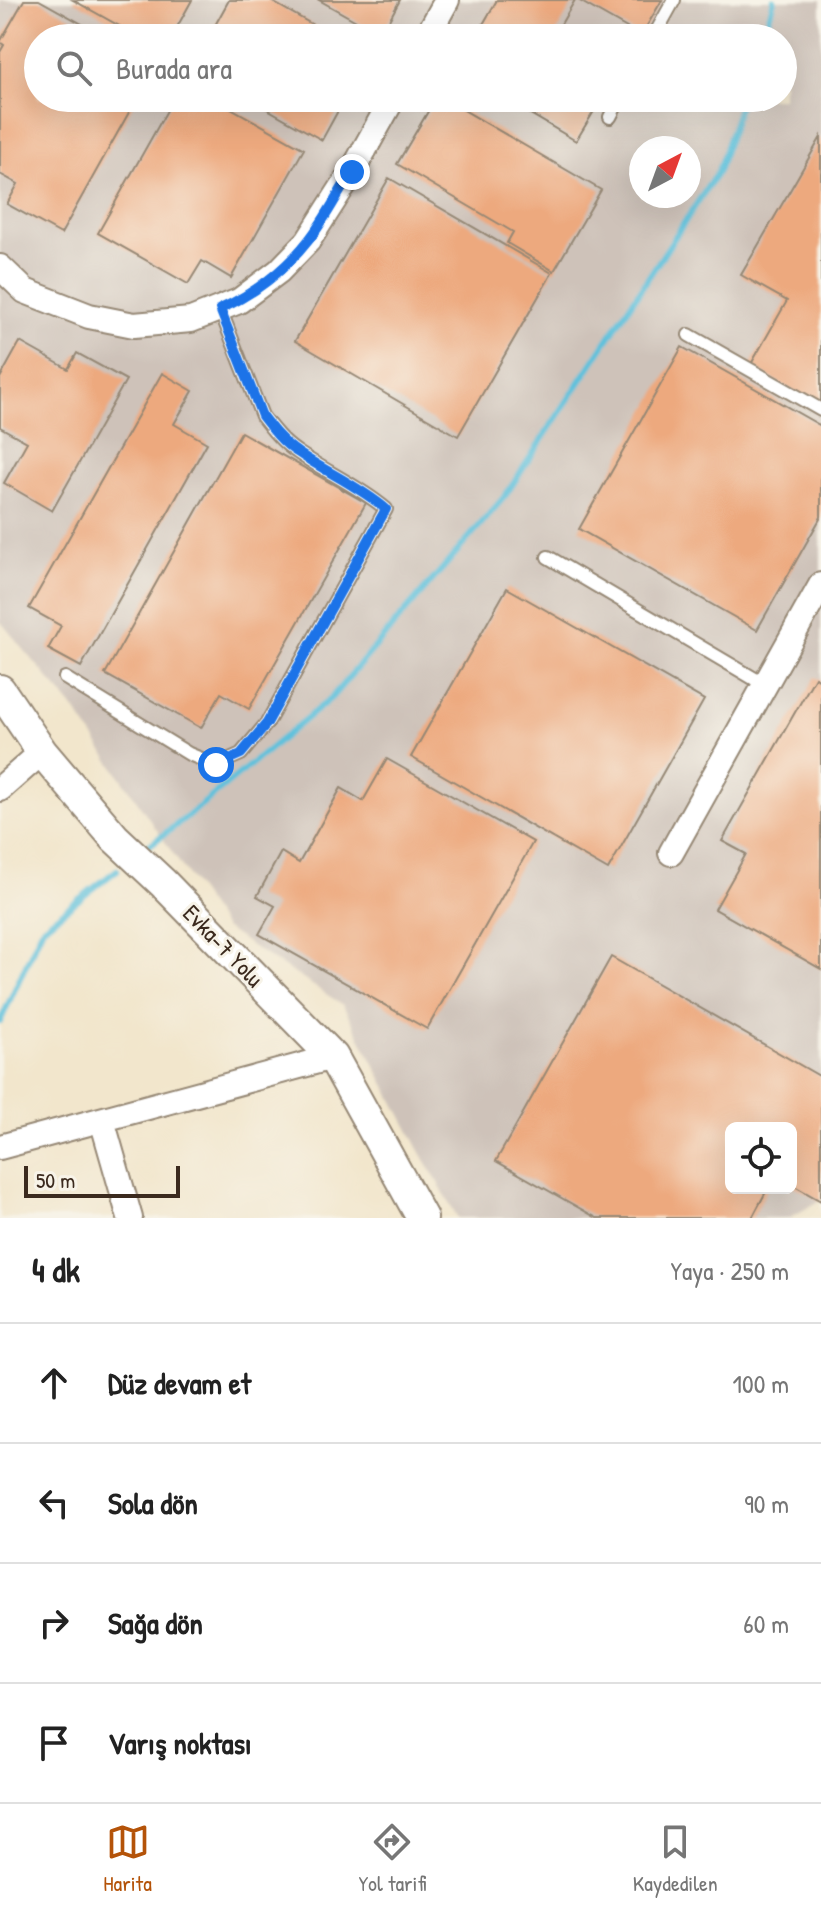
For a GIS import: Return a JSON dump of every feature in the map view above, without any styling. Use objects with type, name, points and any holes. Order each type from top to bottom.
[{"type":"street","points":[[434,24],[447,0]]},
{"type":"street","points":[[0,267],[25,291],[89,316],[134,325],[191,320],[220,309],[239,301],[279,271],[308,241],[385,112]]},
{"type":"street","points":[[671,853],[765,685],[817,600]]},
{"type":"street","name":"Evka-7 Yolu","points":[[0,690],[42,752],[115,838],[333,1057],[422,1218]]},
{"type":"street","points":[[0,789],[42,752]]},
{"type":"street","points":[[0,1147],[333,1057]]},
{"type":"street","points":[[102,1120],[130,1218]]},
{"type":"lane","points":[[661,24],[674,0]]},
{"type":"lane","points":[[610,117],[613,112]]},
{"type":"lane","points":[[65,678],[189,754],[216,765],[241,754],[267,723],[386,509],[294,450],[269,426],[262,416],[220,309]]},
{"type":"lane","points":[[689,335],[821,410]]},
{"type":"lane","points":[[548,557],[765,685]]},
{"type":"shaded area","points":[[0,0],[821,0],[821,1200],[789,1218],[458,1218],[343,1005],[224,928],[75,710],[0,621]]},
{"type":"building","points":[[24,0],[39,0],[82,24],[24,24],[24,112],[129,112],[61,234],[7,204],[18,184],[0,174],[0,52],[4,45],[0,42]]},
{"type":"building","points":[[73,0],[192,0],[179,24],[116,24]]},
{"type":"building","points":[[229,0],[269,0],[311,24],[216,24]]},
{"type":"building","points":[[319,0],[400,0],[387,24],[362,24]]},
{"type":"building","points":[[497,0],[575,0],[561,24],[483,24]]},
{"type":"building","points":[[578,0],[662,0],[648,24],[620,24]]},
{"type":"building","points":[[166,112],[238,112],[304,149],[231,278],[202,261],[188,284],[98,233]]},
{"type":"building","points":[[273,112],[337,112],[322,140]]},
{"type":"building","points":[[428,112],[467,112],[601,190],[554,271],[507,243],[513,232],[397,164]]},
{"type":"building","points":[[527,112],[594,112],[576,141]]},
{"type":"building","points":[[821,137],[821,407],[750,366],[787,301],[741,275]]},
{"type":"building","points":[[389,178],[552,273],[458,436],[295,341]]},
{"type":"building","points":[[20,342],[68,369],[77,353],[126,380],[52,511],[4,483],[27,442],[0,427],[0,378]]},
{"type":"building","points":[[682,347],[821,426],[821,517],[757,630],[579,529]]},
{"type":"building","points":[[162,373],[193,391],[174,424],[207,443],[81,667],[48,649],[61,626],[29,608]]},
{"type":"building","points":[[241,432],[366,503],[249,709],[221,693],[201,728],[105,674]]},
{"type":"building","points":[[507,588],[704,700],[608,870],[411,757]]},
{"type":"building","points":[[815,677],[821,680],[821,969],[715,909],[746,854],[722,841]]},
{"type":"building","points":[[387,759],[533,842],[427,1029],[259,934],[275,906],[257,896],[281,852],[299,863],[341,788],[363,801]]},
{"type":"building","points":[[611,957],[821,1077],[821,1201],[797,1187],[797,1122],[725,1122],[725,1194],[765,1194],[752,1218],[597,1218],[496,1161]]},
{"type":"waterway","points":[[767,24],[774,0]]},
{"type":"waterway","points":[[147,847],[331,698],[505,496],[718,171],[737,112]]},
{"type":"waterway","points":[[0,1022],[43,927],[117,870]]},
{"type":"route","points":[[216,765],[241,754],[267,723],[386,509],[294,450],[269,426],[262,416],[220,309],[239,301],[279,271],[308,241],[352,172]]}]
